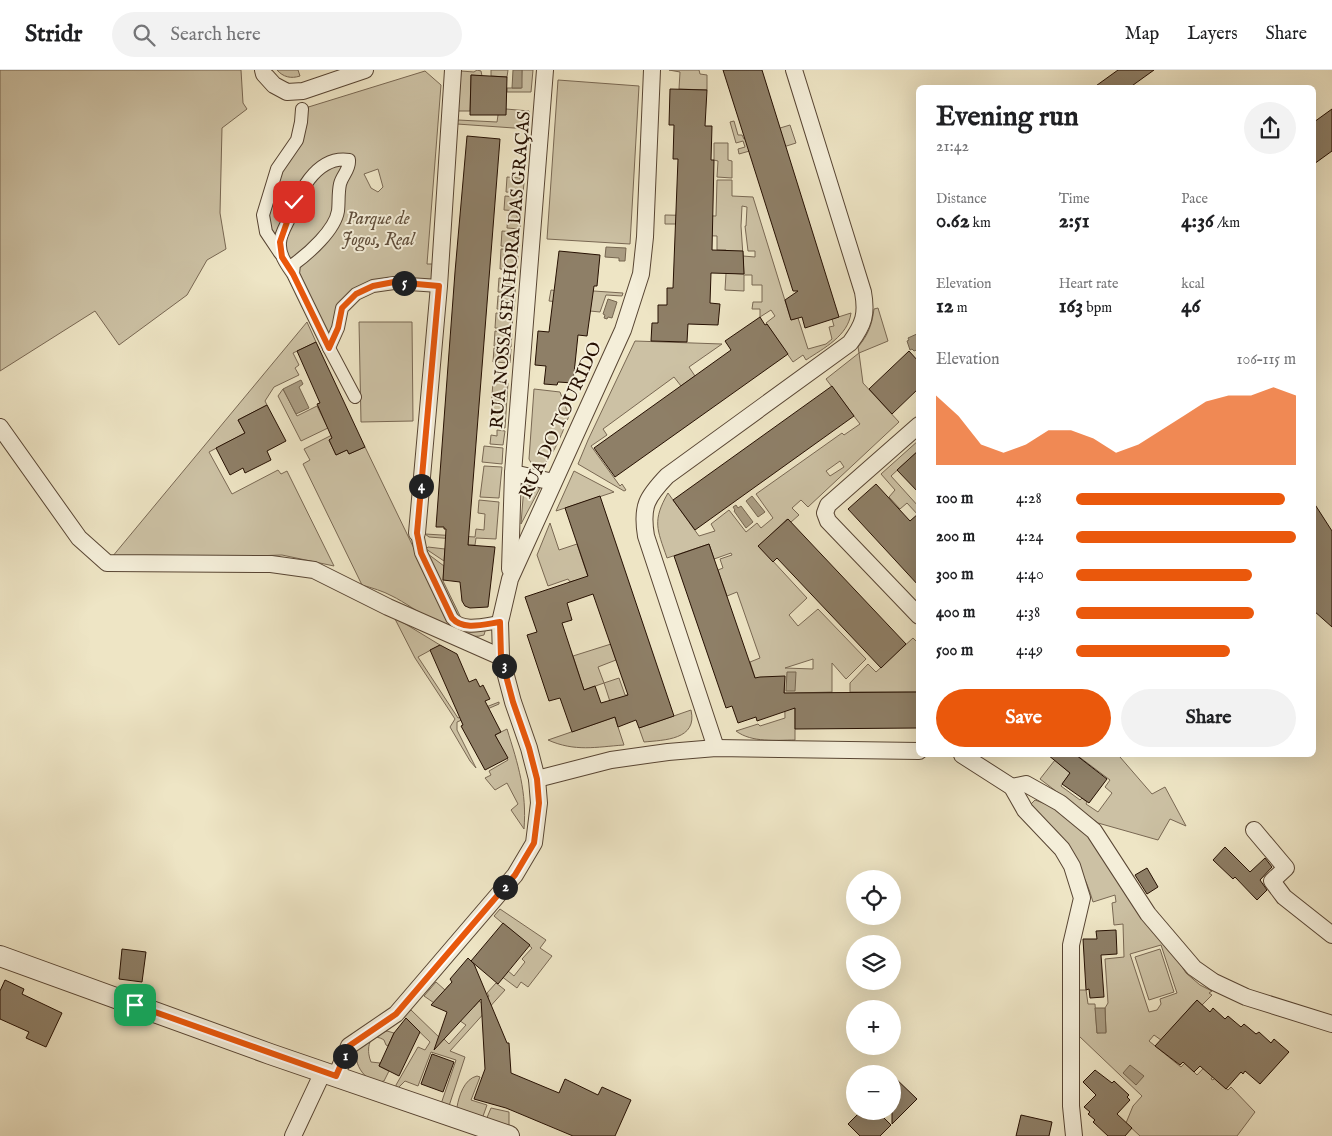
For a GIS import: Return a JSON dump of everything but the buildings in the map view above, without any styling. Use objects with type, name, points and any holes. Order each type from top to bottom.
[{"type":"street","points":[[263,70],[264,74],[274,85],[287,92],[303,91],[365,70]]},
{"type":"street","points":[[453,70],[439,286],[417,533],[421,553],[456,623],[464,626],[500,622]]},
{"type":"street","name":"RUA NOSSA SENHORA DAS GRAÇAS","points":[[510,579],[514,473],[545,70]]},
{"type":"street","name":"RUA DO TOURIDO","points":[[292,1136],[349,1046],[396,1014],[515,875],[534,843],[539,803],[537,779],[501,657],[500,622],[510,579],[623,330],[640,274],[644,236],[652,70]]},
{"type":"street","points":[[716,748],[646,536],[644,522],[645,506],[652,492],[667,476],[850,343],[859,331],[864,320],[866,308],[863,292],[794,70]]},
{"type":"street","points":[[302,109],[297,140],[277,169],[263,216],[266,232],[293,274],[355,396]]},
{"type":"street","points":[[282,257],[280,242],[300,192],[317,170],[342,159],[349,160],[350,166],[340,183],[338,214],[327,233],[306,255],[294,264],[293,274]]},
{"type":"street","points":[[329,348],[338,328],[342,308],[356,294],[373,286],[394,282],[439,286]]},
{"type":"street","points":[[0,427],[79,538],[107,563],[270,564],[314,570],[388,607],[501,657]]},
{"type":"street","points":[[916,428],[828,505],[825,513],[828,521],[916,613]]},
{"type":"street","points":[[514,473],[553,482]]},
{"type":"street","points":[[537,779],[611,760],[716,748],[916,751]]},
{"type":"street","points":[[965,757],[1012,787],[1024,810],[1062,849],[1072,866],[1082,898],[1071,945],[1071,1106],[1074,1136]]},
{"type":"street","points":[[1012,787],[1026,784],[1060,803],[1094,831],[1148,914],[1194,968],[1214,982],[1246,997],[1332,1024]]},
{"type":"street","points":[[1254,830],[1286,868],[1272,881],[1277,889],[1284,897],[1332,935]]},
{"type":"street","points":[[0,956],[509,1136]]},
{"type":"green space","points":[[0,70],[241,70],[243,103],[247,109],[222,128],[220,213],[226,249],[207,260],[187,295],[119,345],[95,311],[0,371]]},
{"type":"green space","points":[[277,70],[298,70],[300,76],[287,77]]},
{"type":"green space","points":[[477,70],[481,71],[482,76],[471,75],[470,111],[458,111],[461,71],[474,72]]},
{"type":"green space","points":[[491,70],[508,70],[507,77],[491,76]]},
{"type":"green space","points":[[522,70],[533,70],[531,92],[507,92],[507,88],[521,88]]},
{"type":"green space","points":[[669,70],[699,70],[700,74],[707,75],[707,90],[679,89],[680,72]]},
{"type":"green space","name":"Parque de Jogos, Real","points":[[425,71],[441,85],[427,264],[434,264],[431,286],[394,283],[356,294],[329,348],[266,232],[273,182],[287,154],[302,109]],"holes":[[[378,169],[383,187],[378,192],[371,188],[364,174]]]},
{"type":"green space","points":[[558,80],[639,86],[630,244],[547,239]]},
{"type":"green space","points":[[506,109],[529,111],[528,129],[457,124],[458,120],[497,122],[498,115]]},
{"type":"green space","points":[[734,121],[738,135],[742,135],[744,139],[790,125],[796,143],[755,156],[753,150],[739,154],[738,149],[745,147],[743,141],[736,143],[730,122]]},
{"type":"green space","points":[[714,143],[728,143],[728,160],[732,161],[732,178],[717,177],[718,161],[714,160]]},
{"type":"green space","points":[[507,177],[520,178],[520,182],[524,183],[523,193],[506,192]]},
{"type":"green space","points":[[717,180],[732,180],[732,196],[753,197],[791,320],[798,318],[808,349],[826,344],[832,339],[829,327],[834,326],[832,319],[851,313],[845,328],[834,341],[806,360],[803,355],[793,362],[766,323],[775,316],[771,310],[760,317],[760,309],[752,309],[753,302],[762,302],[762,285],[752,285],[752,275],[744,275],[744,291],[725,290],[726,273],[744,274],[743,257],[727,256],[726,250],[717,250],[717,236],[689,235],[689,224],[665,224],[665,215],[716,216]],"holes":[[[742,206],[747,207],[745,226],[748,251],[755,251],[755,257],[743,256]]]},
{"type":"green space","points":[[505,196],[518,197],[518,201],[522,202],[521,211],[504,210]]},
{"type":"green space","points":[[508,213],[517,214],[517,217],[521,217],[520,229],[507,228]]},
{"type":"green space","points":[[502,231],[516,232],[516,236],[519,236],[519,248],[501,246]]},
{"type":"green space","points":[[501,249],[514,250],[514,256],[518,256],[517,270],[500,269]]},
{"type":"green space","points":[[499,278],[516,280],[515,293],[498,292]]},
{"type":"green space","points":[[551,290],[578,293],[579,290],[623,293],[622,296],[606,295],[600,312],[590,311],[590,305],[549,301]]},
{"type":"green space","points":[[498,296],[515,297],[514,310],[497,309]]},
{"type":"green space","points":[[878,308],[888,341],[859,353],[858,347],[869,330],[874,309]]},
{"type":"green space","points":[[496,313],[513,314],[512,329],[495,328]]},
{"type":"green space","points":[[307,322],[316,342],[293,353],[299,365],[295,368],[299,375],[274,387],[265,401],[267,405],[238,420],[245,433],[209,452],[232,494],[278,470],[281,474],[287,471],[334,566],[282,555],[198,558],[112,557]]},
{"type":"green space","points":[[359,322],[412,322],[413,421],[361,422]]},
{"type":"green space","points":[[495,331],[512,333],[511,347],[494,346]]},
{"type":"green space","points":[[635,341],[722,344],[689,367],[695,376],[681,386],[674,377],[603,429],[607,435],[591,446],[620,486],[622,484],[626,490],[624,491],[578,464]]},
{"type":"green space","points":[[494,348],[511,349],[510,363],[493,362]]},
{"type":"green space","points":[[859,353],[863,383],[899,422],[808,507],[801,500],[792,508],[799,515],[791,522],[787,519],[759,546],[807,598],[789,615],[798,626],[818,609],[866,659],[846,679],[832,663],[832,692],[795,693],[795,740],[757,739],[742,735],[736,731],[785,718],[784,680],[761,696],[750,662],[760,658],[737,592],[727,596],[718,570],[723,568],[720,559],[732,555],[731,553],[714,559],[709,544],[667,558],[659,532],[658,518],[668,493],[699,536],[715,531],[711,524],[729,510],[746,532],[757,523],[761,528],[773,518],[756,494],[842,433],[844,435],[860,424],[826,379]],"holes":[[[840,461],[844,467],[830,476],[826,471]],[[813,659],[813,669],[785,668]]]},
{"type":"green space","points":[[493,381],[508,383],[505,428],[490,426]]},
{"type":"green space","points":[[283,389],[297,416],[317,406],[328,428],[301,441],[278,396]]},
{"type":"green space","points":[[534,389],[560,392],[569,416],[553,452],[541,466],[535,466],[529,459]]},
{"type":"green space","points":[[497,430],[505,431],[503,445],[490,444],[491,435],[497,436]]},
{"type":"green space","points":[[332,435],[333,438],[329,440],[336,455],[347,450],[349,454],[365,447],[451,625],[486,628],[484,635],[474,636],[450,630],[389,594],[362,585],[303,464],[310,460],[304,449]]},
{"type":"green space","points":[[916,443],[916,453],[891,476],[916,504],[916,513],[907,503],[900,509],[889,497],[895,490],[881,474]]},
{"type":"green space","points":[[484,446],[503,448],[502,464],[482,462]]},
{"type":"green space","points":[[484,466],[502,467],[499,498],[480,497]]},
{"type":"green space","points":[[574,471],[614,492],[556,511]]},
{"type":"green space","points":[[524,486],[540,488],[521,524]]},
{"type":"green space","points":[[479,500],[499,502],[496,539],[476,538],[475,545],[468,545],[468,540],[429,537],[425,534],[475,537],[476,529],[484,530],[485,514],[478,513]]},
{"type":"green space","points":[[550,523],[559,550],[577,544],[588,577],[570,582],[568,579],[548,586],[537,555]]},
{"type":"green space","points":[[428,547],[445,549],[444,561],[426,549]]},
{"type":"green space","points":[[424,551],[444,566],[443,581],[462,620],[459,618]]},
{"type":"green space","points":[[394,617],[440,645],[418,657],[458,718],[499,702],[499,704],[457,722],[457,730],[476,768],[450,727],[455,719],[415,658]]},
{"type":"green space","points":[[913,638],[916,641],[916,692],[850,692],[850,683],[868,664],[876,672]]},
{"type":"green space","points":[[611,644],[616,660],[598,667],[604,683],[584,690],[573,656]]},
{"type":"green space","points":[[619,678],[625,695],[628,695],[631,706],[615,718],[624,745],[577,747],[558,744],[548,740],[615,717],[604,683]]},
{"type":"green space","points":[[691,710],[692,720],[684,733],[670,739],[644,742],[639,728]]},
{"type":"green space","points":[[507,729],[523,790],[524,829],[511,810],[518,804],[507,783],[495,790],[485,778],[491,775],[489,771],[508,760],[495,735]]},
{"type":"green space","points":[[1079,757],[1120,757],[1152,794],[1165,787],[1186,826],[1170,819],[1158,840],[1098,823],[1040,779],[1055,760],[1070,773],[1061,786],[1080,800],[1082,798],[1087,802],[1086,804],[1098,812],[1112,793],[1105,787],[1110,780]]},
{"type":"green space","points":[[1035,800],[1057,808],[1087,835],[1168,945],[1186,973],[1200,985],[1212,991],[1209,993],[1212,995],[1202,1005],[1197,1000],[1161,1040],[1154,1035],[1149,1041],[1181,1067],[1185,1063],[1197,1075],[1216,1055],[1214,1075],[1211,1079],[1213,1080],[1230,1063],[1217,1081],[1228,1090],[1231,1087],[1255,1112],[1237,1136],[1140,1136],[1126,1123],[1133,1106],[1142,1096],[1079,1036],[1079,990],[1086,990],[1088,1004],[1095,1004],[1097,1033],[1106,1032],[1105,1008],[1108,1003],[1105,959],[1124,957],[1123,924],[1114,925],[1112,903],[1116,902],[1115,895],[1093,902],[1083,874],[1067,845],[1052,827],[1028,807]],"holes":[[[1161,945],[1177,993],[1160,999],[1161,1004],[1157,1010],[1149,1012],[1130,954]]]},
{"type":"green space","points":[[500,909],[546,940],[540,948],[552,956],[528,987],[521,982],[517,988],[501,976],[487,953],[514,976],[525,962],[522,959],[532,948],[494,916]]},
{"type":"green space","points":[[1160,949],[1174,992],[1149,1000],[1135,957]]},
{"type":"green space","points":[[436,982],[445,990],[449,985],[474,1007],[479,1001],[483,1004],[489,996],[487,993],[496,983],[505,990],[450,1051],[465,1057],[449,1106],[441,1104],[456,1060],[431,1052],[418,1086],[405,1081],[396,1088],[418,1047],[425,1050],[430,1042],[404,1017],[411,1010],[442,1040],[444,1039],[449,1044],[466,1025],[424,996]]},
{"type":"green space","points":[[387,1031],[394,1033],[388,1046],[384,1040],[375,1038],[370,1043],[369,1048],[371,1062],[380,1063],[379,1066],[389,1071],[384,1081],[377,1082],[365,1076],[361,1070],[357,1063],[357,1049],[366,1039]]},
{"type":"green space","points":[[477,1076],[480,1077],[471,1100],[487,1105],[482,1119],[461,1111],[457,1107],[465,1084]]},
{"type":"green space","points":[[491,1108],[509,1112],[509,1128],[486,1120]]},
{"type":"shaded area","points":[[513,70],[522,70],[522,88],[512,88]]},
{"type":"shaded area","points":[[606,247],[626,248],[625,261],[619,261],[619,258],[605,257]]},
{"type":"shaded area","points":[[608,299],[617,302],[612,318],[608,317],[607,319],[604,318],[605,315],[603,314]]},
{"type":"shaded area","points":[[916,334],[916,350],[910,350],[908,338]]},
{"type":"shaded area","points":[[301,380],[303,384],[299,387],[309,408],[296,414],[283,389]]},
{"type":"shaded area","points":[[752,496],[765,512],[758,517],[746,501]]},
{"type":"shaded area","points":[[736,505],[738,508],[741,506],[753,522],[746,528],[734,511],[733,507]]},
{"type":"shaded area","points":[[787,672],[796,672],[795,691],[786,691]]},
{"type":"shaded area","points":[[1095,1008],[1105,1008],[1106,1033],[1097,1033]]},
{"type":"shaded area","points":[[1130,1065],[1144,1076],[1136,1085],[1123,1073]]},
{"type":"route","points":[[135,1005],[336,1076],[349,1046],[396,1014],[515,875],[534,843],[539,803],[537,779],[501,657],[500,622],[464,626],[456,623],[421,553],[417,533],[439,286],[394,282],[373,286],[356,294],[342,308],[338,328],[329,348],[293,274],[282,257],[280,242],[294,202]]}]
